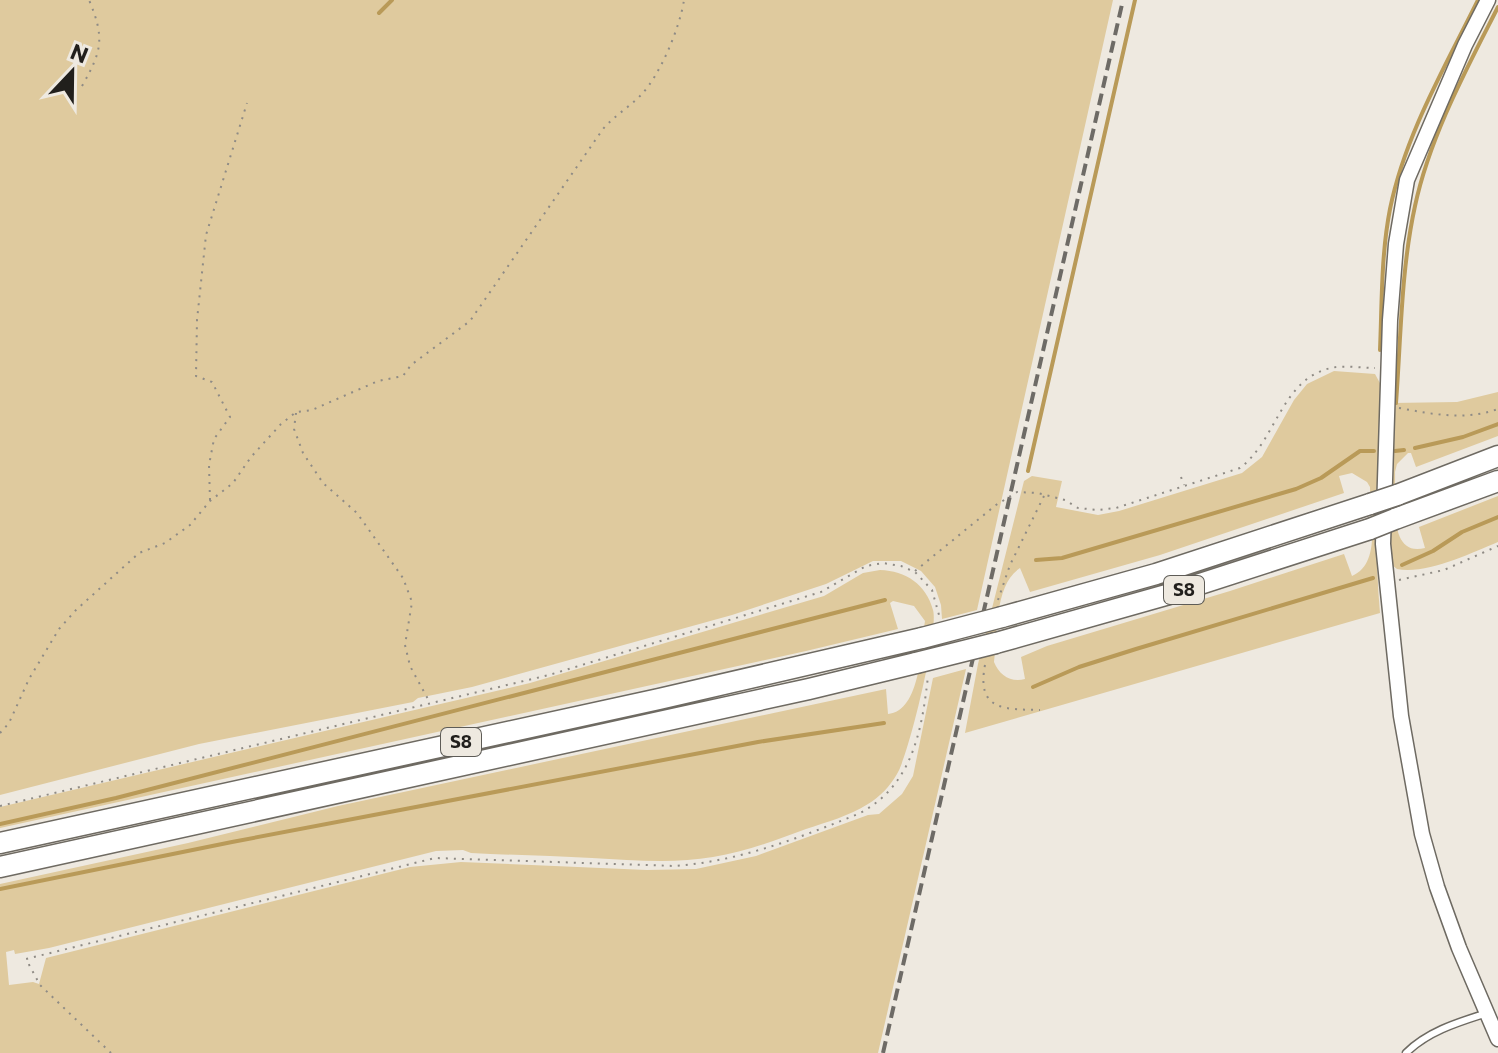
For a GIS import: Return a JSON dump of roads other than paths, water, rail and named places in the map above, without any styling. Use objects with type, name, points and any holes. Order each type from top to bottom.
[{"type":"highway","name":"S8","points":[[0,843],[673,696],[922,638],[1170,570],[1397,495],[1498,456]]},
{"type":"highway","name":"S8","points":[[0,867],[809,689],[996,643],[1166,595],[1370,529],[1498,481]]},
{"type":"street","points":[[1488,0],[1465,45],[1407,180],[1396,244],[1386,405],[1383,544],[1401,716],[1422,834],[1446,912],[1498,1039]]},
{"type":"lane","points":[[1406,1053],[1443,1028],[1487,1013]]},
{"type":"waterway","points":[[379,13],[392,0]]},
{"type":"waterway","points":[[1028,471],[1135,0]]},
{"type":"waterway","points":[[1380,350],[1385,244],[1397,182],[1427,102],[1478,0]]},
{"type":"waterway","points":[[1396,403],[1402,304],[1415,206],[1430,154],[1450,104],[1498,7]]},
{"type":"waterway","points":[[1415,448],[1463,437],[1498,424]]},
{"type":"waterway","points":[[1395,451],[1404,450]]},
{"type":"waterway","points":[[1036,560],[1062,558],[1296,489],[1321,478],[1360,451],[1374,451]]},
{"type":"waterway","points":[[1402,565],[1433,551],[1462,532],[1498,517]]},
{"type":"waterway","points":[[1033,687],[1079,667],[1373,578]]},
{"type":"waterway","points":[[0,824],[116,798],[885,600]]},
{"type":"waterway","points":[[0,889],[758,742],[884,723]]},
{"type":"railway","points":[[883,1053],[1123,0]]}]
